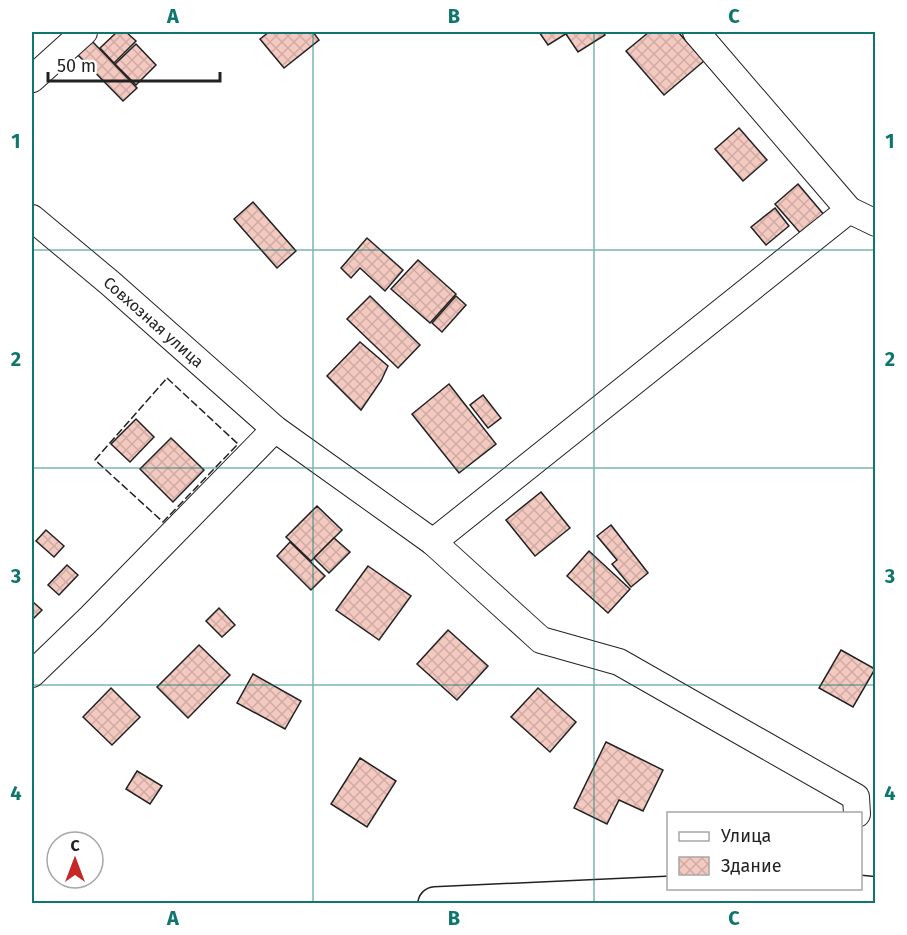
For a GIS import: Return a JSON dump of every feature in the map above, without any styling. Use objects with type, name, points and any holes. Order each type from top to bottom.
[{"type":"main road","points":[[435,903],[743,897],[804,890]]},
{"type":"street","points":[[32,79],[84,32]]},
{"type":"street","points":[[696,32],[849,210],[876,224]]},
{"type":"street","points":[[433,542],[849,210]]},
{"type":"street","name":"Совхозная улица","points":[[32,218],[110,282],[275,429],[433,542],[541,640],[619,662],[856,797],[857,812]]},
{"type":"street","points":[[32,674],[275,429]]},
{"type":"building","points":[[117,32],[126,32],[136,41],[114,63],[100,48]]},
{"type":"building","points":[[269,32],[313,32],[319,40],[284,68],[260,39]]},
{"type":"building","points":[[539,32],[569,32],[548,45]]},
{"type":"building","points":[[603,32],[605,35],[578,52],[566,34]]},
{"type":"building","points":[[649,32],[678,32],[704,61],[664,95],[626,51]]},
{"type":"building","points":[[90,39],[137,88],[123,101],[76,53]]},
{"type":"building","points":[[136,44],[156,65],[136,85],[115,64]]},
{"type":"building","points":[[739,128],[767,160],[743,181],[715,149]]},
{"type":"building","points":[[798,184],[825,216],[802,235],[775,204]]},
{"type":"building","points":[[253,202],[296,251],[277,268],[234,219]]},
{"type":"building","points":[[775,208],[789,226],[766,245],[751,227]]},
{"type":"building","points":[[367,238],[403,270],[385,291],[360,268],[351,278],[341,268]]},
{"type":"building","points":[[418,260],[456,294],[430,323],[391,289]]},
{"type":"building","points":[[370,296],[420,345],[398,368],[347,319]]},
{"type":"building","points":[[456,296],[466,305],[442,332],[432,323]]},
{"type":"building","points":[[360,342],[388,366],[381,381],[361,410],[327,376]]},
{"type":"building","points":[[449,384],[496,444],[459,473],[412,414]]},
{"type":"building","points":[[483,395],[501,418],[488,428],[470,405]]},
{"type":"building","points":[[136,419],[154,437],[130,462],[111,444]]},
{"type":"building","points":[[171,438],[204,470],[173,502],[140,469]]},
{"type":"building","points":[[541,492],[570,528],[535,556],[506,520]]},
{"type":"building","points":[[317,506],[342,530],[311,561],[286,537]]},
{"type":"building","points":[[611,525],[648,573],[631,587],[612,564],[617,560],[597,536]]},
{"type":"building","points":[[46,530],[64,546],[54,557],[36,541]]},
{"type":"building","points":[[334,538],[350,552],[329,573],[314,558]]},
{"type":"building","points":[[290,542],[325,576],[311,590],[277,556]]},
{"type":"building","points":[[589,551],[630,589],[608,613],[567,576]]},
{"type":"building","points":[[67,565],[78,575],[59,595],[48,585]]},
{"type":"building","points":[[368,566],[411,596],[379,640],[336,610]]},
{"type":"building","points":[[32,603],[42,610],[32,620]]},
{"type":"building","points":[[219,608],[235,625],[222,637],[206,621]]},
{"type":"building","points":[[448,630],[488,666],[457,700],[417,664]]},
{"type":"building","points":[[199,645],[230,675],[188,718],[157,687]]},
{"type":"building","points":[[841,650],[875,669],[853,707],[819,688]]},
{"type":"building","points":[[253,674],[301,701],[285,729],[237,703]]},
{"type":"building","points":[[111,688],[140,717],[112,745],[83,717]]},
{"type":"building","points":[[538,688],[576,722],[550,752],[511,717]]},
{"type":"building","points":[[606,742],[663,770],[643,811],[619,800],[607,824],[574,808]]},
{"type":"building","points":[[360,758],[396,781],[367,827],[331,804]]},
{"type":"building","points":[[137,771],[162,786],[150,804],[126,789]]},
{"type":"fence","points":[[167,378],[238,444],[163,522],[95,460],[167,378]]}]
